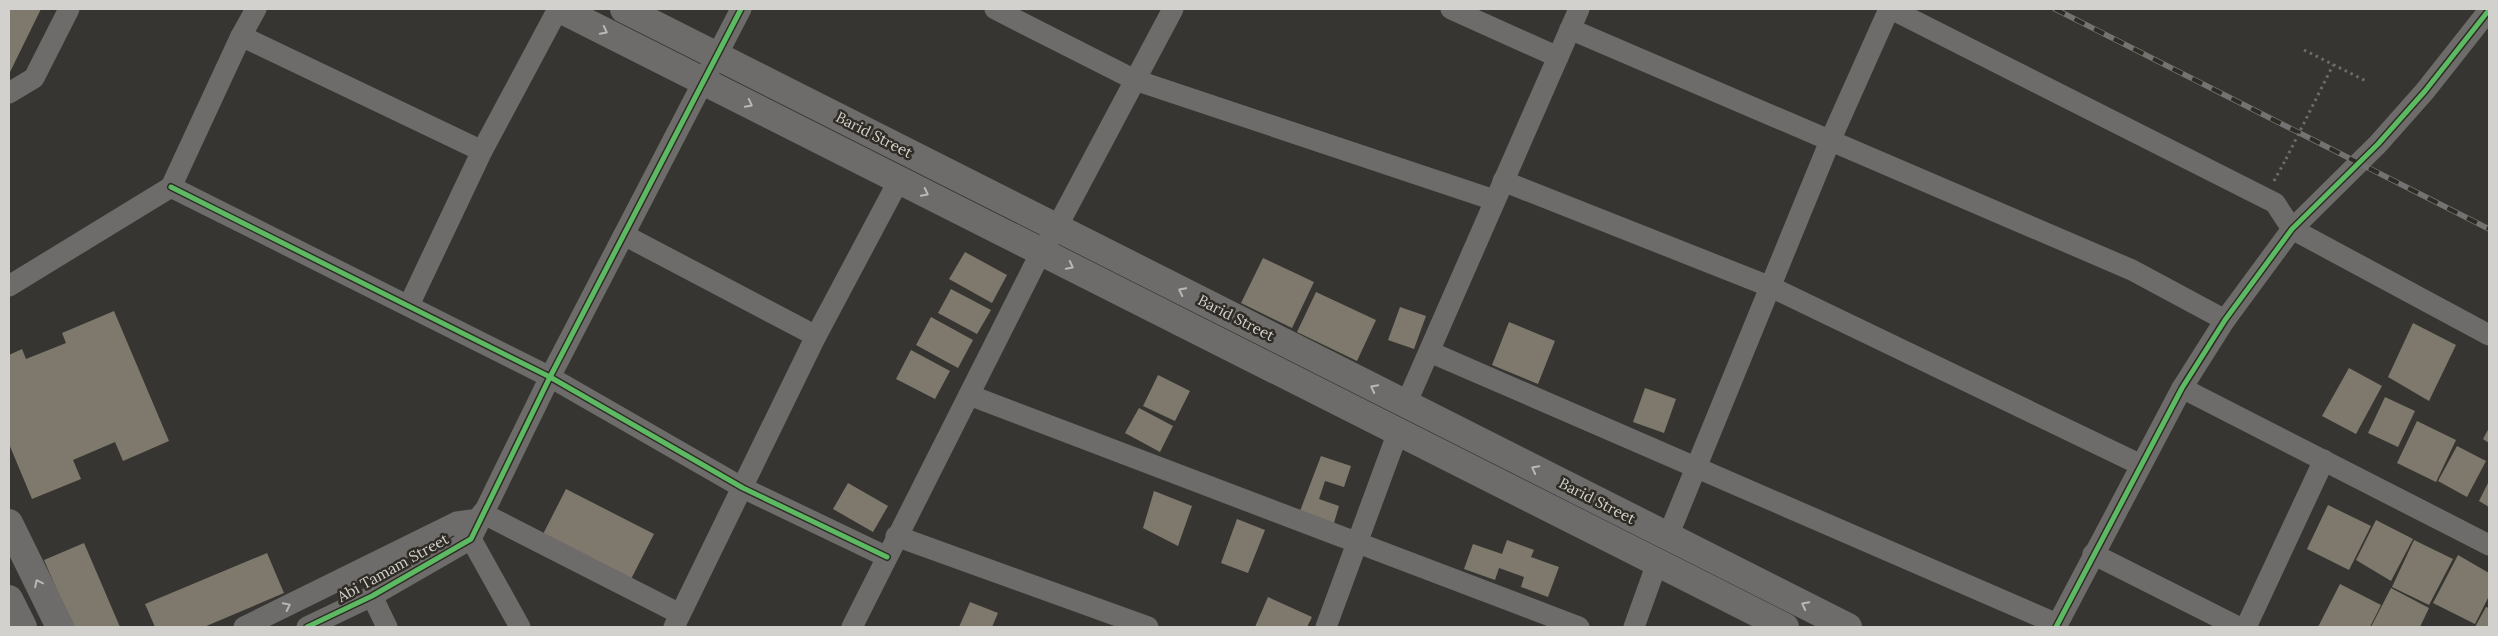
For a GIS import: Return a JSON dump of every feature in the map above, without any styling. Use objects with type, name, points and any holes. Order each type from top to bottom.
[{"type":"main road","name":"Barid Street","points":[[559,9],[1785,627]]},
{"type":"main road","name":"Barid Street","points":[[624,9],[1848,627]]},
{"type":"main road","points":[[9,523],[60,627]]},
{"type":"main road","points":[[9,599],[23,627]]},
{"type":"street","points":[[9,93],[34,78],[69,9]]},
{"type":"street","points":[[9,286],[171,187],[241,36],[256,9]]},
{"type":"street","points":[[409,305],[482,151],[559,9]]},
{"type":"street","points":[[741,9],[705,82],[550,377],[481,516],[677,621],[816,336],[899,180]]},
{"type":"street","points":[[996,9],[1135,80],[1494,200]]},
{"type":"street","points":[[852,627],[896,536],[1041,252],[1057,228],[1173,9]]},
{"type":"street","points":[[1451,9],[1558,57]]},
{"type":"street","points":[[1406,404],[1579,9]]},
{"type":"street","points":[[1668,536],[1830,141],[1890,9],[2275,203],[2292,229],[2489,336]]},
{"type":"street","points":[[1430,352],[2056,626],[2182,388],[2225,320],[2292,229],[2325,199],[2384,138],[2425,91],[2489,10]]},
{"type":"street","points":[[1570,29],[2132,270],[2225,320]]},
{"type":"street","points":[[241,36],[482,151]]},
{"type":"street","points":[[1503,181],[1771,287],[2141,465]]},
{"type":"street","points":[[171,187],[550,377],[743,488],[887,558]]},
{"type":"street","points":[[624,235],[816,336]]},
{"type":"street","points":[[2182,388],[2489,545]]},
{"type":"street","points":[[969,395],[1579,627]]},
{"type":"street","points":[[1326,627],[1356,541],[1398,432]]},
{"type":"street","points":[[2246,627],[2324,460]]},
{"type":"street","name":"Abi Tamam Street","points":[[244,627],[457,522],[481,516]]},
{"type":"street","name":"Abi Tamam Street","points":[[307,627],[372,596],[471,539],[481,516]]},
{"type":"street","points":[[457,522],[471,539],[520,627]]},
{"type":"street","points":[[896,536],[1148,627]]},
{"type":"street","points":[[2093,554],[2238,627]]},
{"type":"street","points":[[1634,627],[1657,563]]},
{"type":"street","points":[[372,596],[387,627]]},
{"type":"path","points":[[2304,50],[2366,82]]},
{"type":"path","points":[[2270,189],[2333,65]]},
{"type":"building","points":[[9,9],[41,9],[9,74]]},
{"type":"building","points":[[965,252],[1007,275],[992,303],[949,279]]},
{"type":"building","points":[[1263,258],[1314,282],[1292,328],[1241,303]]},
{"type":"building","points":[[951,289],[991,310],[977,334],[938,313]]},
{"type":"building","points":[[1316,292],[1376,320],[1357,361],[1297,332]]},
{"type":"building","points":[[1400,307],[1426,316],[1414,349],[1388,340]]},
{"type":"building","points":[[114,311],[169,441],[123,461],[115,442],[73,460],[81,479],[32,499],[9,444],[9,355],[22,349],[26,359],[66,343],[62,333]]},
{"type":"building","points":[[931,317],[973,340],[958,368],[916,345]]},
{"type":"building","points":[[1509,322],[1555,341],[1538,384],[1492,365]]},
{"type":"building","points":[[2413,323],[2456,345],[2429,401],[2388,377]]},
{"type":"building","points":[[911,350],[950,371],[935,399],[896,379]]},
{"type":"building","points":[[2349,368],[2382,386],[2356,434],[2322,416]]},
{"type":"building","points":[[1158,375],[1190,391],[1175,421],[1143,406]]},
{"type":"building","points":[[1645,388],[1676,399],[1664,433],[1633,422]]},
{"type":"building","points":[[2385,397],[2415,411],[2398,447],[2368,433]]},
{"type":"building","points":[[1139,408],[1173,426],[1160,452],[1125,433]]},
{"type":"building","points":[[2417,421],[2456,440],[2436,482],[2397,463]]},
{"type":"building","points":[[2489,428],[2489,443],[2483,439]]},
{"type":"building","points":[[2457,446],[2486,461],[2467,497],[2438,481]]},
{"type":"building","points":[[1321,456],[1351,466],[1344,487],[1325,481],[1319,499],[1339,506],[1334,523],[1300,511]]},
{"type":"building","points":[[2489,481],[2489,507],[2479,501]]},
{"type":"building","points":[[848,483],[888,506],[873,532],[833,509]]},
{"type":"building","points":[[566,489],[654,534],[628,585],[540,540]]},
{"type":"building","points":[[1154,491],[1192,506],[1178,546],[1143,528]]},
{"type":"building","points":[[2328,505],[2371,526],[2349,570],[2307,549]]},
{"type":"building","points":[[1237,519],[1265,530],[1248,573],[1221,563]]},
{"type":"building","points":[[2376,520],[2413,539],[2391,581],[2356,560]]},
{"type":"building","points":[[1507,540],[1534,550],[1531,557],[1559,567],[1548,597],[1521,587],[1524,577],[1499,568],[1495,580],[1464,569],[1473,544],[1502,554]]},
{"type":"building","points":[[2414,540],[2453,559],[2429,605],[2392,587]]},
{"type":"building","points":[[84,543],[120,627],[73,627],[44,560]]},
{"type":"building","points":[[267,553],[284,593],[204,627],[155,627],[145,604]]},
{"type":"building","points":[[2458,555],[2489,573],[2489,596],[2475,624],[2433,603]]},
{"type":"building","points":[[2340,584],[2381,605],[2370,627],[2318,627]]},
{"type":"building","points":[[2391,588],[2429,608],[2420,627],[2371,627]]},
{"type":"building","points":[[1268,597],[1312,617],[1307,627],[1255,627]]},
{"type":"building","points":[[970,602],[998,613],[992,627],[959,627]]},
{"type":"building","points":[[2486,607],[2489,608],[2489,627],[2475,627]]},
{"type":"railway","points":[[2055,9],[2489,229]]},
{"type":"cycle path","points":[[307,627],[372,596],[471,539],[550,377],[741,9]]},
{"type":"cycle path","points":[[2056,627],[2182,388],[2225,320],[2292,229],[2378,144],[2425,91],[2489,10]]},
{"type":"cycle path","points":[[171,187],[550,377],[743,488],[887,557]]}]
